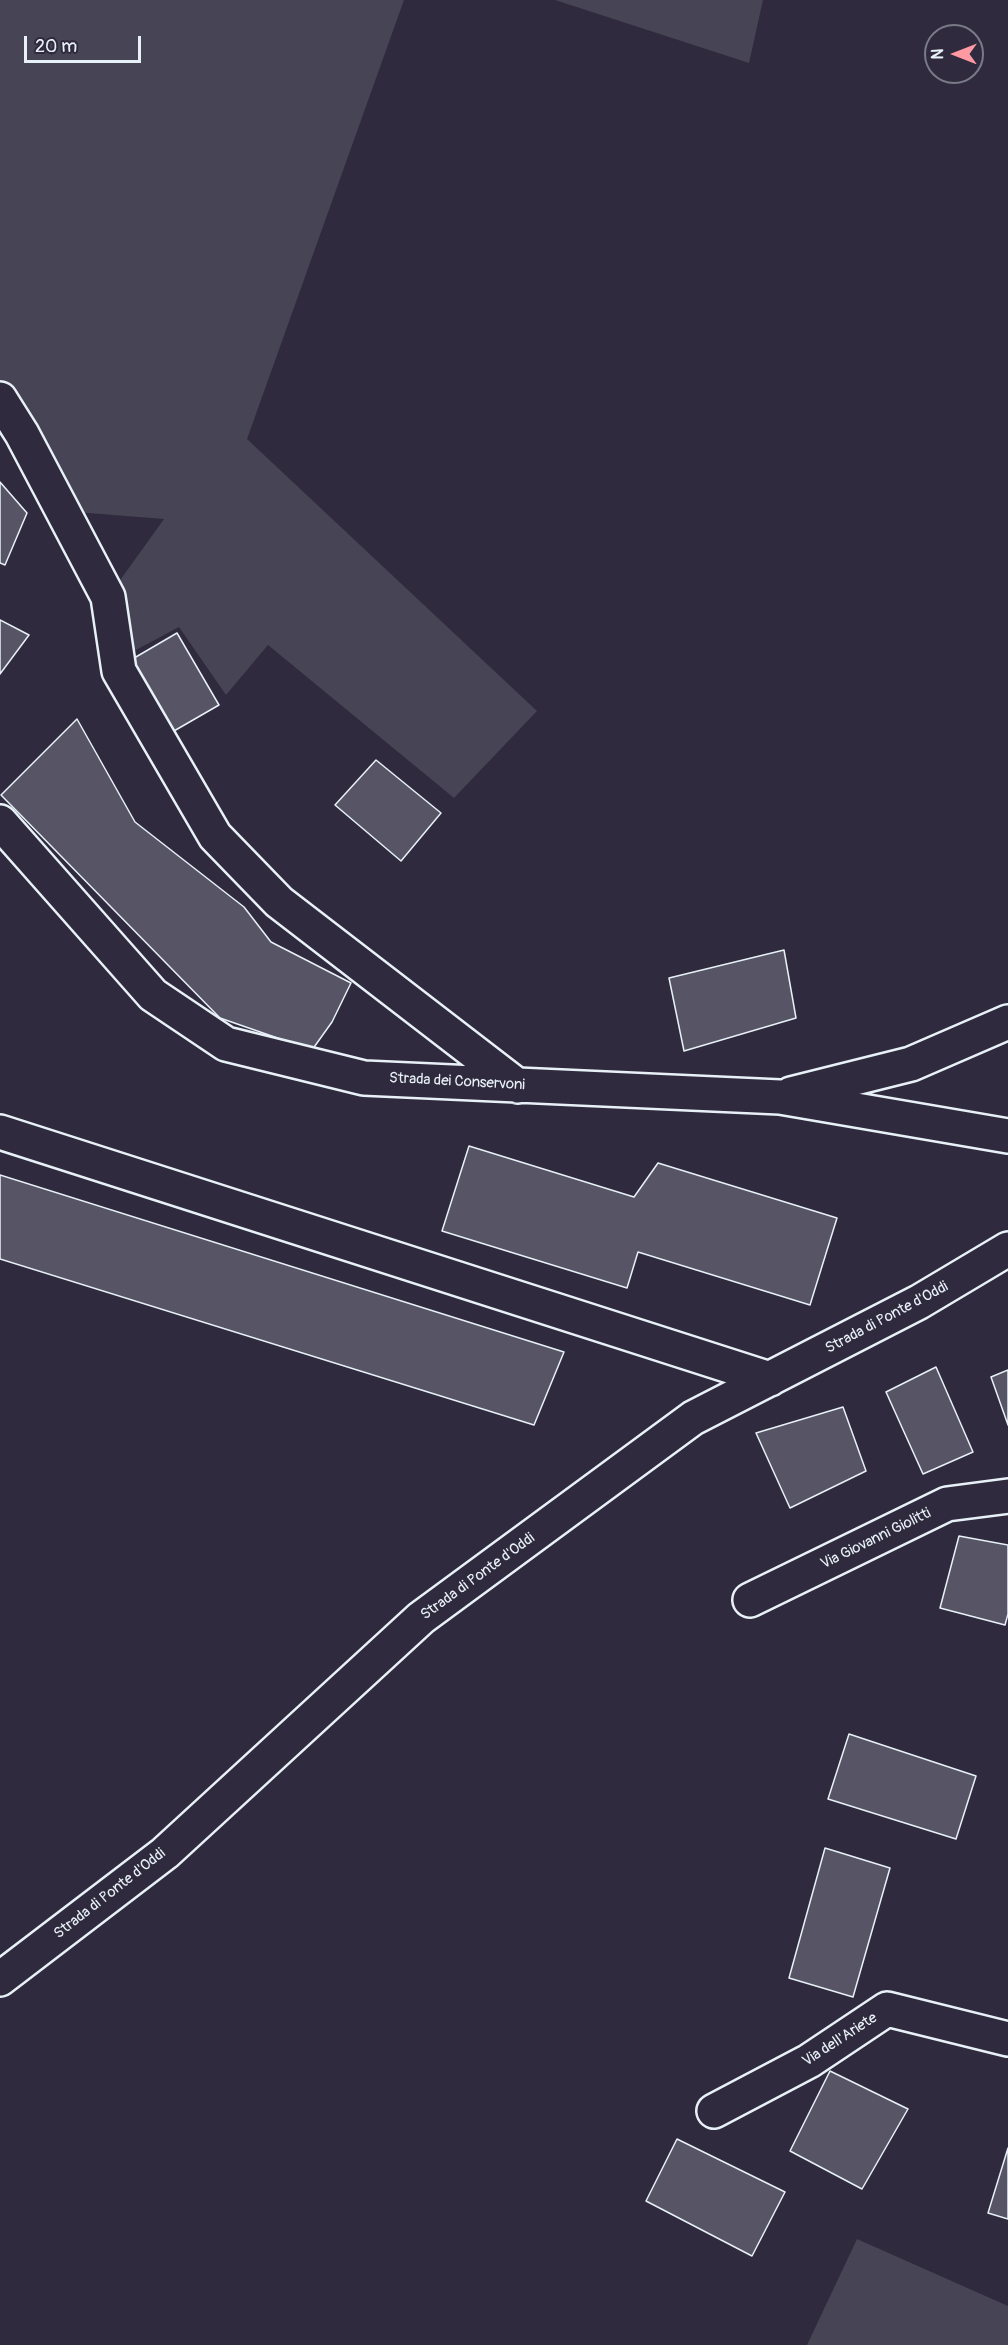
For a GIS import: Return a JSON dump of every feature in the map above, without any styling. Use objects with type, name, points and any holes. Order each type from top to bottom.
[{"type":"street","points":[[0,399],[22,434],[108,597],[119,671],[215,837],[279,902],[518,1086]]},
{"type":"street","name":"Strada dei Conservoni","points":[[0,822],[153,995],[226,1044],[364,1078],[780,1097],[1008,1136]]},
{"type":"street","points":[[780,1097],[911,1064],[1008,1022]]},
{"type":"street","points":[[0,1132],[770,1379]]},
{"type":"street","name":"Strada di Ponte d'Oddi","points":[[0,1979],[165,1853],[421,1617],[693,1418],[920,1302],[1008,1249]]},
{"type":"street","name":"Via Giovanni Giolitti","points":[[750,1600],[947,1504],[1008,1496]]},
{"type":"street","name":"Via dell'Ariete","points":[[714,2111],[809,2061],[887,2009],[1008,2038]]},
{"type":"shaded area","points":[[0,0],[404,0],[247,439],[537,711],[454,798],[268,645],[226,695],[179,627],[134,651],[108,597],[164,519],[63,511],[0,399]]},
{"type":"shaded area","points":[[555,0],[763,0],[749,63]]},
{"type":"shaded area","points":[[857,2239],[1008,2306],[1008,2345],[807,2345]]},
{"type":"building","points":[[0,482],[27,513],[5,565],[0,563]]},
{"type":"building","points":[[0,620],[29,635],[0,674]]},
{"type":"building","points":[[177,633],[219,705],[167,735],[129,661]]},
{"type":"building","points":[[77,719],[135,822],[244,907],[271,942],[351,983],[332,1022],[312,1050],[220,1018],[1,795]]},
{"type":"building","points":[[376,760],[441,813],[401,861],[335,805]]},
{"type":"building","points":[[784,950],[796,1018],[684,1051],[669,978]]},
{"type":"building","points":[[469,1146],[634,1197],[658,1163],[837,1218],[810,1305],[638,1252],[627,1288],[442,1231]]},
{"type":"building","points":[[0,1175],[564,1352],[534,1425],[0,1259]]},
{"type":"building","points":[[936,1367],[973,1452],[923,1474],[886,1392]]},
{"type":"building","points":[[1008,1370],[1008,1425],[991,1377]]},
{"type":"building","points":[[843,1407],[866,1471],[790,1508],[756,1433]]},
{"type":"building","points":[[959,1536],[1008,1545],[1008,1614],[1005,1625],[940,1608]]},
{"type":"building","points":[[849,1734],[976,1776],[956,1839],[828,1799]]},
{"type":"building","points":[[825,1848],[890,1868],[853,1997],[789,1978]]},
{"type":"building","points":[[830,2071],[908,2109],[862,2189],[790,2151]]},
{"type":"building","points":[[677,2139],[785,2192],[752,2256],[646,2201]]},
{"type":"building","points":[[1008,2148],[1008,2219],[988,2213]]}]
